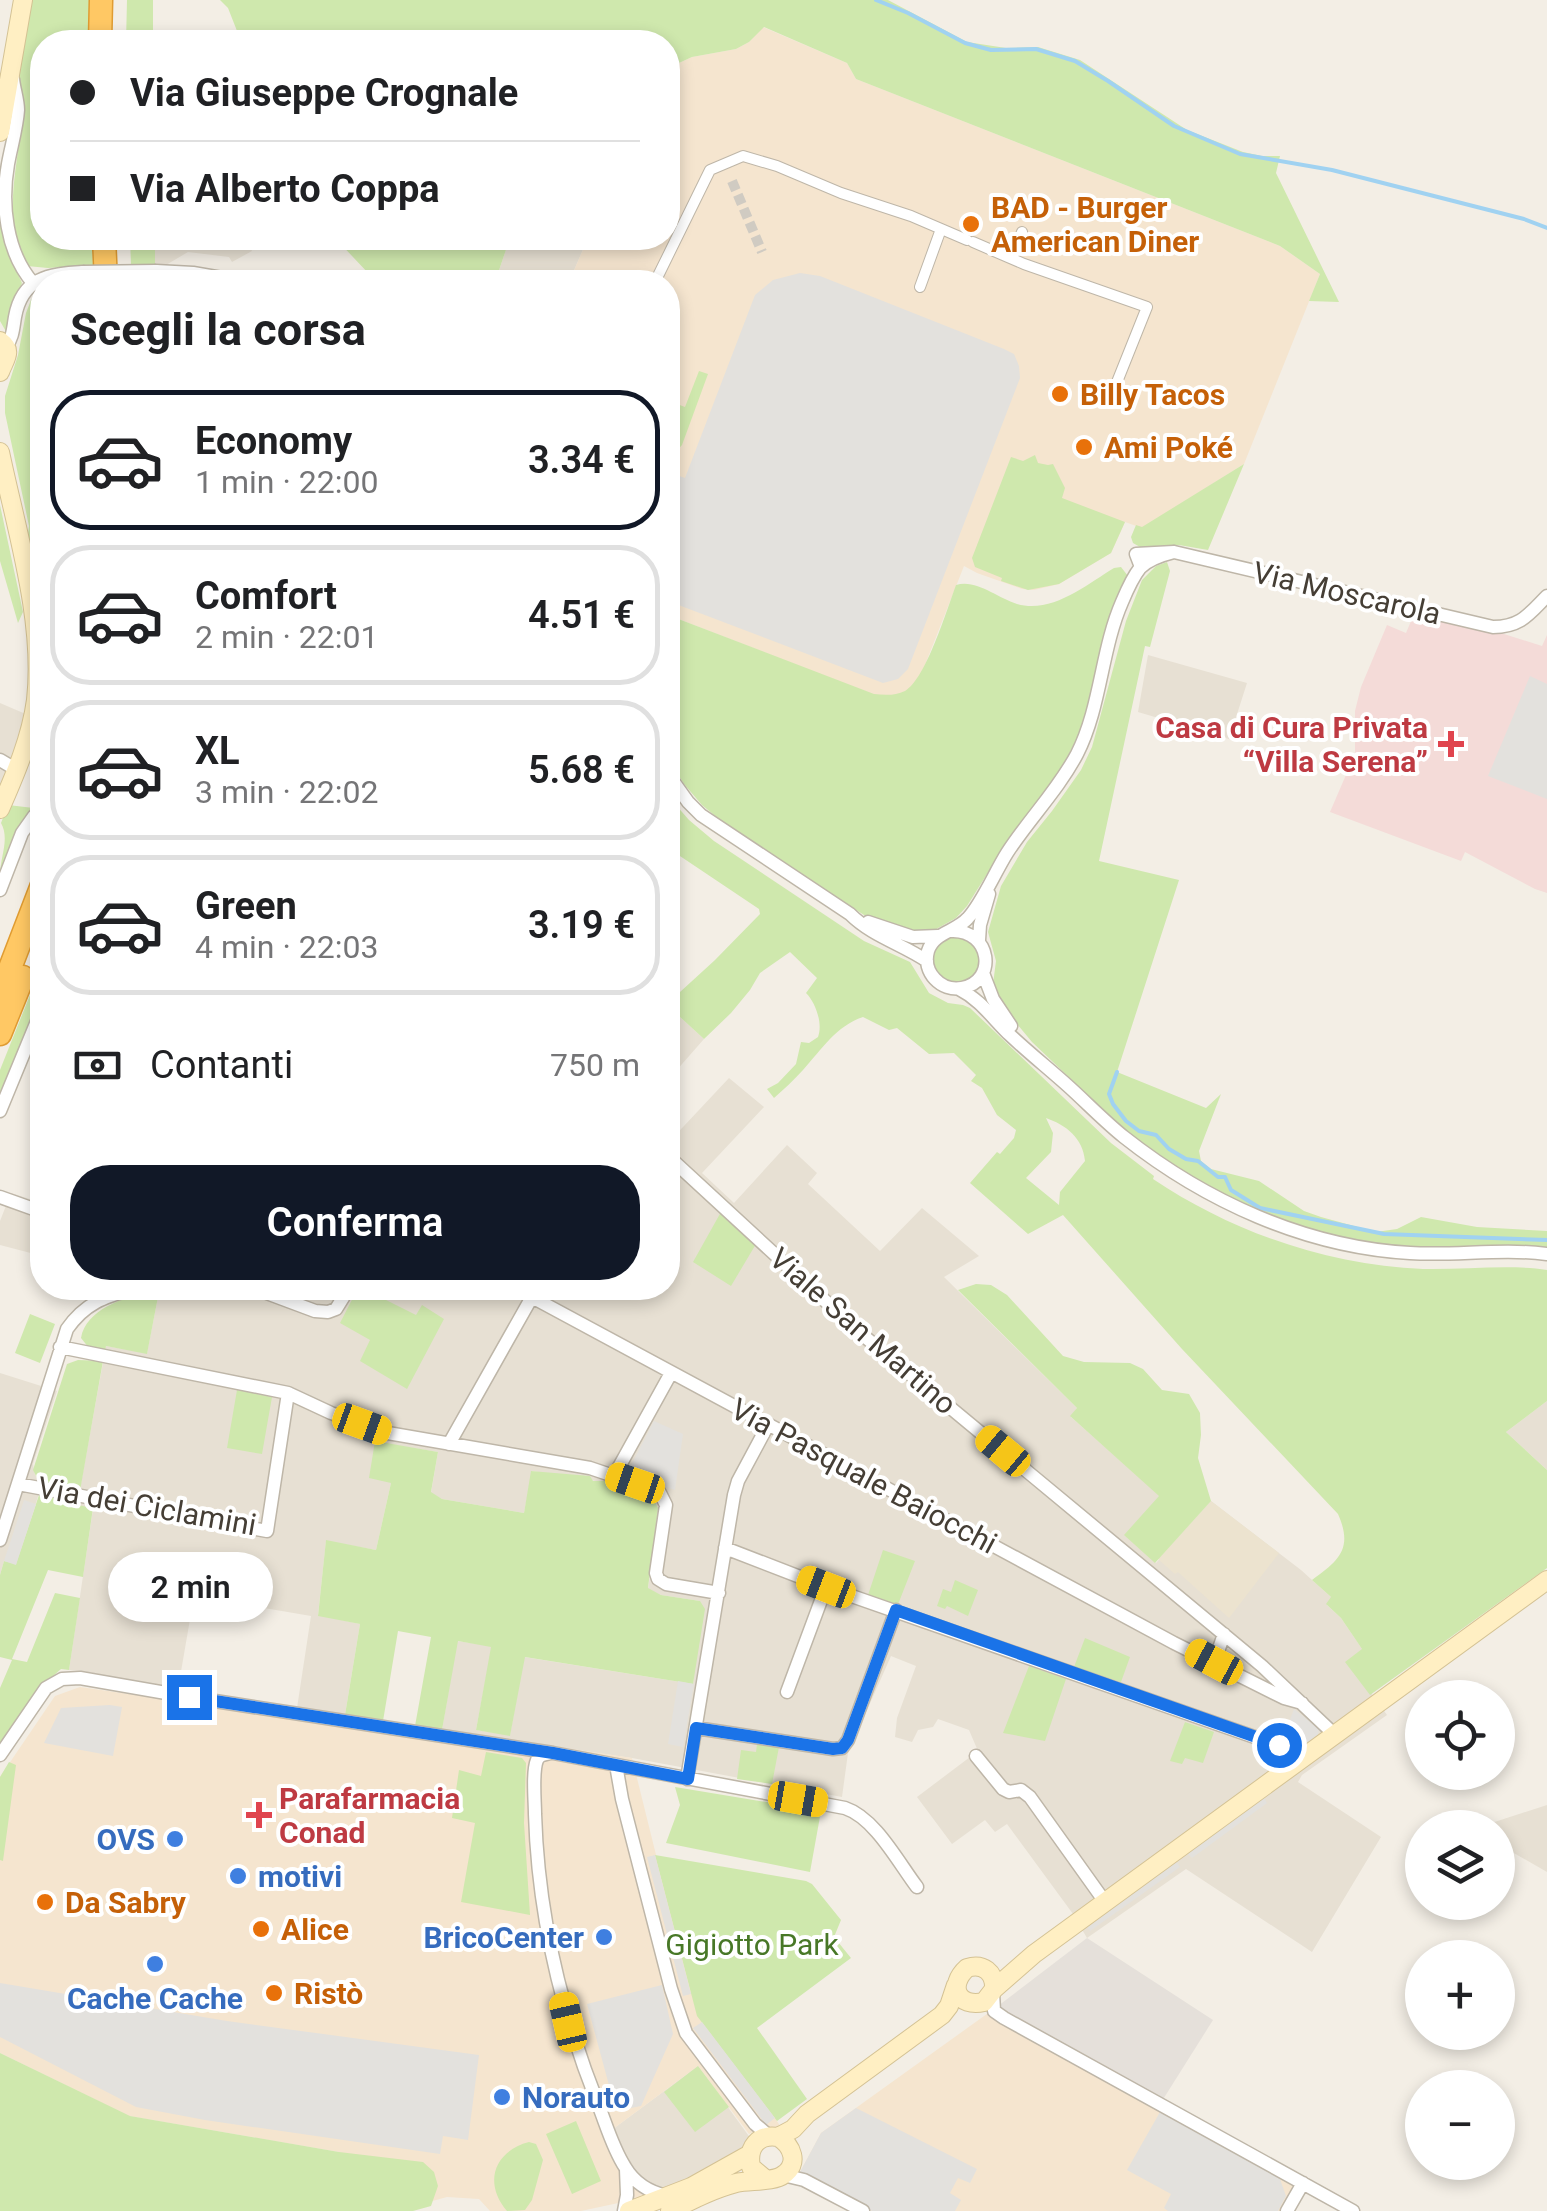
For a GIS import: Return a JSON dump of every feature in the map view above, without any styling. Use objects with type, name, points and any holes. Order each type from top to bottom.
[{"type":"highway","points":[[100,30],[101,0]]},
{"type":"highway","points":[[116,0],[116,30]]},
{"type":"highway","points":[[0,994],[30,916]]},
{"type":"highway","points":[[0,1034],[30,958]]},
{"type":"main road","points":[[0,132],[23,0]]},
{"type":"main road","points":[[0,452],[30,593]]},
{"type":"main road","points":[[0,809],[17,770],[30,723]]},
{"type":"main road","points":[[774,2177],[754,2170],[766,2140],[812,2122],[972,2004],[984,2002],[1034,1954],[1547,1580]]},
{"type":"main road","points":[[669,2204],[766,2140],[793,2129],[942,2015],[949,2006],[957,1978],[966,1968],[1005,1968],[1034,1954]]},
{"type":"main road","points":[[986,1969],[994,1978],[994,1991]]},
{"type":"main road","points":[[956,1985],[959,1996],[972,2004]]},
{"type":"main road","points":[[627,2211],[774,2177],[792,2164],[766,2140]]},
{"type":"street","points":[[11,70],[18,109],[4,202],[12,246],[30,279]]},
{"type":"street","points":[[680,231],[710,170],[743,156],[1147,307],[1112,384],[1086,396]]},
{"type":"street","points":[[920,286],[941,229]]},
{"type":"street","points":[[1012,258],[1022,232]]},
{"type":"street","points":[[1,353],[12,337],[18,302],[30,286]]},
{"type":"street","name":"Via Moscarola","points":[[997,872],[1076,755],[1091,719],[1117,614],[1138,560],[1174,552],[1493,627],[1517,624],[1547,596]]},
{"type":"street","points":[[0,760],[17,770]]},
{"type":"street","points":[[680,791],[702,815],[870,931],[910,949],[927,962]]},
{"type":"street","points":[[0,890],[30,819]]},
{"type":"street","points":[[997,872],[970,917],[930,948],[928,969],[937,982],[970,994],[1122,1135],[1176,1175],[1243,1211],[1304,1234],[1351,1245],[1408,1253],[1547,1254]]},
{"type":"street","points":[[978,940],[997,872]]},
{"type":"street","points":[[850,914],[913,937],[962,930],[978,940],[986,956],[983,973],[993,998],[1027,1049]]},
{"type":"street","points":[[960,989],[973,984],[983,973]]},
{"type":"street","points":[[0,1111],[30,1039]]},
{"type":"street","name":"Viale San Martino","points":[[680,1167],[859,1332],[1224,1634],[1335,1735]]},
{"type":"street","points":[[0,1197],[30,1208]]},
{"type":"street","points":[[0,1540],[67,1329],[82,1310],[100,1300]]},
{"type":"street","points":[[288,1300],[322,1313],[336,1309],[342,1300]]},
{"type":"street","points":[[448,1444],[529,1300]]},
{"type":"street","name":"Via Pasquale Baiocchi","points":[[548,1300],[671,1373],[1174,1643],[1302,1704]]},
{"type":"street","points":[[60,1347],[288,1393],[382,1432],[590,1468],[655,1490],[666,1505],[658,1579],[718,1594]]},
{"type":"street","points":[[614,1476],[671,1373]]},
{"type":"street","name":"Via dei Ciclamini","points":[[18,1484],[267,1531],[288,1393]]},
{"type":"street","points":[[688,1779],[735,1488],[768,1425]]},
{"type":"street","points":[[725,1548],[1279,1745],[1300,1760]]},
{"type":"street","points":[[788,1692],[826,1587]]},
{"type":"street","points":[[696,1728],[842,1748],[896,1610]]},
{"type":"street","points":[[1214,1662],[1224,1634]]},
{"type":"street","points":[[1263,1687],[1273,1676]]},
{"type":"street","points":[[0,1755],[46,1688],[72,1677],[553,1753],[855,1811],[868,1821],[917,1887]]},
{"type":"street","points":[[516,1747],[532,1762],[536,1853],[546,1926],[579,2055],[626,2169],[646,2190],[669,2204]]},
{"type":"street","points":[[535,1777],[538,1760],[553,1753]]},
{"type":"street","points":[[976,1756],[1003,1789],[1021,1790],[1030,1797],[1105,1902]]},
{"type":"street","points":[[616,1765],[670,1989],[686,2033],[766,2140]]},
{"type":"street","points":[[994,1991],[994,2010],[1004,2018],[1354,2211]]},
{"type":"street","points":[[626,2169],[627,2211]]},
{"type":"street","points":[[774,2177],[804,2180],[863,2211]]},
{"type":"street","points":[[1287,2211],[1303,2183]]},
{"type":"shaded area","points":[[763,27],[847,63],[856,79],[1280,246],[1320,274],[1244,464],[1142,528],[1125,522],[1111,553],[1059,584],[1022,589],[964,566],[908,708],[680,620],[680,270],[574,270],[583,250],[680,250],[680,62],[736,49]]},
{"type":"shaded area","points":[[155,250],[252,251],[232,262],[229,257],[188,252],[166,265],[155,264]]},
{"type":"shaded area","points":[[506,250],[583,250],[574,270],[499,270]]},
{"type":"shaded area","points":[[800,273],[820,276],[1004,349],[1014,354],[1019,366],[1020,378],[908,669],[898,679],[883,683],[680,606],[680,476],[685,478],[755,295],[773,280]]},
{"type":"shaded area","name":"Casa di Cura Privata “Villa Serena”","points":[[1414,614],[1542,646],[1547,635],[1547,893],[1465,852],[1461,861],[1330,812],[1355,754],[1355,711],[1387,625],[1406,633]]},
{"type":"shaded area","points":[[1148,655],[1247,683],[1229,739],[1138,712]]},
{"type":"shaded area","points":[[1530,676],[1547,684],[1547,799],[1488,776]]},
{"type":"shaded area","points":[[0,703],[28,715],[0,797]]},
{"type":"shaded area","points":[[680,1017],[704,1039],[680,1066]]},
{"type":"shaded area","points":[[729,1078],[764,1107],[702,1173],[734,1203],[787,1145],[817,1173],[808,1184],[880,1251],[922,1208],[979,1256],[944,1277],[1077,1408],[1071,1417],[1160,1496],[1125,1535],[1156,1563],[1211,1501],[1332,1598],[1327,1605],[1341,1618],[1373,1665],[1376,1681],[1372,1694],[1387,1715],[1302,1775],[1298,1782],[1381,1837],[1312,1952],[1186,1869],[1087,1938],[1007,1824],[995,1832],[985,1820],[952,1844],[917,1797],[978,1751],[969,1730],[938,1719],[933,1727],[918,1730],[912,1742],[895,1737],[897,1718],[916,1666],[891,1656],[848,1753],[842,1797],[632,1758],[442,1730],[457,1641],[492,1646],[476,1730],[510,1735],[524,1657],[693,1684],[700,1601],[648,1589],[654,1548],[602,1482],[532,1471],[524,1513],[442,1499],[431,1493],[438,1452],[375,1442],[391,1483],[376,1550],[326,1541],[318,1615],[360,1624],[345,1715],[297,1708],[311,1616],[194,1596],[178,1689],[69,1670],[93,1509],[77,1505],[106,1346],[147,1353],[157,1300],[680,1300],[680,1130]]},
{"type":"shaded area","points":[[11,1193],[30,1199],[30,1253],[0,1245],[0,1221]]},
{"type":"shaded area","points":[[0,1373],[57,1391],[33,1464],[35,1475],[43,1481],[16,1565],[4,1561],[0,1575]]},
{"type":"shaded area","points":[[1547,1401],[1547,1470],[1506,1432]]},
{"type":"shaded area","points":[[654,1421],[683,1434],[675,1490],[628,1471]]},
{"type":"shaded area","points":[[24,1500],[36,1504],[16,1565],[4,1561]]},
{"type":"shaded area","points":[[1211,1501],[1279,1553],[1229,1618],[1158,1559]]},
{"type":"shaded area","points":[[678,1681],[694,1684],[683,1747],[668,1744]]},
{"type":"shaded area","points":[[80,1687],[171,1700],[178,1689],[632,1758],[659,1867],[784,2132],[763,2127],[749,2134],[698,2066],[613,2129],[635,2175],[665,2193],[581,2211],[490,2211],[479,2199],[447,2197],[396,2211],[339,2152],[129,2116],[0,2053],[0,1777],[55,1696]]},
{"type":"shaded area","points":[[122,1707],[113,1756],[44,1743],[61,1708]]},
{"type":"shaded area","points":[[1294,1709],[1319,1729],[1317,1737],[1304,1747],[1283,1739]]},
{"type":"shaded area","points":[[1263,1796],[1267,1803],[1192,1858],[1186,1852]]},
{"type":"shaded area","points":[[1547,1805],[1547,1872],[1515,1854],[1515,1815]]},
{"type":"shaded area","points":[[655,1855],[691,1994],[683,1996],[647,1857]]},
{"type":"shaded area","points":[[1175,1859],[1180,1867],[1090,1931],[1085,1924]]},
{"type":"shaded area","points":[[1087,1938],[1213,2020],[1162,2101],[998,2006]]},
{"type":"shaded area","points":[[0,1983],[227,2021],[479,2055],[468,2140],[443,2136],[440,2154],[136,2107],[0,2037]]},
{"type":"shaded area","points":[[662,1985],[673,2034],[641,2106],[616,2111],[587,2004]]},
{"type":"shaded area","points":[[998,2006],[1301,2177],[1282,2211],[872,2211],[800,2172],[821,2133]]},
{"type":"shaded area","points":[[702,2022],[775,2118],[766,2125],[693,2028]]},
{"type":"shaded area","points":[[698,2066],[751,2139],[747,2150],[665,2193],[636,2176],[613,2129]]},
{"type":"shaded area","points":[[856,2108],[977,2169],[970,2183],[958,2178],[950,2193],[961,2200],[955,2211],[872,2211],[800,2172],[821,2133]]},
{"type":"shaded area","points":[[1160,2112],[1273,2172],[1286,2196],[1278,2211],[1164,2208],[1171,2194],[1127,2170]]},
{"type":"green space","points":[[31,0],[90,0],[89,30],[30,30],[30,250],[92,250],[93,265],[27,266],[19,249],[13,192],[22,115],[23,43]]},
{"type":"green space","points":[[127,0],[153,0],[153,30],[126,30]]},
{"type":"green space","points":[[220,0],[888,0],[967,42],[1006,48],[1038,47],[1080,60],[1187,130],[1243,152],[1280,156],[1276,173],[1339,302],[1309,301],[1320,274],[1280,246],[856,79],[847,63],[764,27],[736,49],[680,62],[680,30],[237,30],[228,8]]},
{"type":"green space","points":[[0,210],[9,255],[22,283],[8,335],[0,321]]},
{"type":"green space","points":[[130,250],[155,250],[155,264],[131,265]]},
{"type":"green space","points":[[346,250],[506,250],[499,270],[365,270]]},
{"type":"green space","points":[[30,303],[30,553],[29,526],[5,413],[5,396]]},
{"type":"green space","points":[[699,371],[708,374],[680,447],[680,405],[685,407]]},
{"type":"green space","points":[[1035,455],[1038,463],[1053,464],[1065,488],[1062,498],[1125,522],[1111,553],[1059,584],[1028,590],[975,567],[972,558],[1011,457],[1023,461]]},
{"type":"green space","points":[[1244,464],[1208,550],[1179,545],[1140,547],[1133,543],[1136,525],[1142,527]]},
{"type":"green space","points":[[0,505],[23,612],[18,623],[0,561]]},
{"type":"green space","points":[[1167,562],[1170,571],[1150,647],[1145,646],[1099,861],[1179,880],[1117,1072],[1206,1108],[1221,1094],[1199,1151],[1201,1161],[1211,1169],[1259,1181],[1304,1211],[1376,1232],[1397,1229],[1421,1217],[1477,1227],[1547,1231],[1547,1250],[1389,1246],[1321,1232],[1262,1214],[1225,1197],[1168,1162],[1121,1127],[1032,1042],[1007,1012],[993,984],[996,961],[988,932],[1001,886],[1027,842],[1081,770],[1092,747],[1126,621],[1142,580],[1156,566]]},
{"type":"green space","points":[[1121,567],[1128,576],[1106,630],[1081,731],[1061,769],[1007,842],[967,906],[956,918],[931,932],[883,924],[864,915],[726,825],[702,805],[680,778],[680,620],[874,694],[893,694],[905,691],[921,673],[956,585],[979,587],[1017,604],[1043,605],[1068,596]]},
{"type":"green space","points":[[8,805],[30,808],[30,831],[0,875],[5,842],[1,823]]},
{"type":"green space","points":[[680,810],[714,841],[864,941],[910,962],[929,993],[970,1008],[1153,1179],[1215,1215],[1282,1242],[1351,1261],[1423,1269],[1547,1270],[1547,1401],[1506,1432],[1547,1470],[1547,1568],[1370,1695],[1345,1662],[1362,1649],[1326,1604],[1331,1597],[1312,1580],[1330,1566],[1344,1545],[1338,1514],[1182,1349],[1063,1215],[1028,1234],[970,1183],[1014,1138],[1016,1130],[997,1115],[982,1088],[971,1081],[976,1075],[954,1053],[929,1054],[897,1028],[889,1030],[863,1017],[837,1032],[774,1098],[767,1089],[796,1064],[801,1042],[809,1043],[818,1037],[820,1026],[806,993],[817,978],[790,952],[760,973],[731,1013],[704,1039],[680,1017],[680,992],[760,914],[759,909],[680,856]],"holes":[[[1046,1118],[1077,1139],[1085,1161],[1060,1192],[1059,1205],[1026,1178],[1051,1152],[1053,1133]]]},
{"type":"green space","points":[[956,937],[972,944],[979,960],[972,976],[956,983],[940,976],[933,960],[940,944]]},
{"type":"green space","points":[[30,995],[30,1030],[0,1103],[0,1070]]},
{"type":"green space","points":[[721,1212],[756,1244],[731,1286],[693,1262]]},
{"type":"green space","points":[[976,1284],[991,1285],[1007,1295],[1063,1356],[1084,1362],[1130,1363],[1143,1369],[1162,1390],[1189,1394],[1200,1413],[1198,1458],[1211,1501],[1155,1563],[1124,1535],[1159,1496],[1070,1416],[1077,1408],[958,1290]]},
{"type":"green space","points":[[121,1300],[157,1300],[147,1354],[106,1346],[105,1352],[89,1348],[81,1338],[84,1328],[107,1306]]},
{"type":"green space","points":[[352,1300],[386,1300],[416,1315],[422,1305],[444,1319],[407,1389],[360,1361],[370,1340],[340,1323]]},
{"type":"green space","points":[[30,1314],[55,1324],[40,1363],[15,1353]]},
{"type":"green space","points":[[78,1360],[103,1361],[80,1491],[42,1484],[33,1470],[67,1364]]},
{"type":"green space","points":[[237,1390],[272,1397],[262,1454],[227,1448]]},
{"type":"green space","points":[[375,1441],[438,1452],[431,1492],[442,1499],[524,1513],[531,1471],[590,1476],[593,1481],[653,1498],[658,1508],[648,1588],[661,1595],[700,1601],[705,1609],[693,1684],[525,1657],[510,1736],[476,1730],[491,1647],[458,1641],[442,1730],[415,1726],[431,1637],[398,1631],[383,1721],[345,1715],[360,1624],[318,1616],[326,1540],[376,1550],[391,1483],[369,1478]]},
{"type":"green space","points":[[39,1495],[93,1508],[83,1577],[48,1570],[12,1659],[27,1662],[55,1593],[80,1598],[69,1670],[61,1669],[43,1686],[0,1744],[0,1688],[12,1660],[0,1657],[0,1575],[4,1561],[16,1564]]},
{"type":"green space","points":[[883,1550],[915,1561],[897,1607],[868,1595]]},
{"type":"green space","points":[[955,1580],[978,1590],[968,1616],[947,1606],[937,1606],[943,1589],[951,1592]]},
{"type":"green space","points":[[1085,1638],[1130,1657],[1121,1682],[1074,1667]]},
{"type":"green space","points":[[1029,1666],[1066,1679],[1045,1741],[1003,1733]]},
{"type":"green space","points":[[1185,1722],[1214,1732],[1203,1763],[1185,1758],[1182,1764],[1170,1761]]},
{"type":"green space","points":[[757,1744],[779,1747],[772,1784],[737,1779],[741,1750],[756,1752]]},
{"type":"green space","points":[[486,1752],[522,1758],[526,1763],[524,1823],[530,1915],[461,1902],[475,1823],[452,1818],[459,1770],[481,1776]]},
{"type":"green space","points":[[9,1762],[16,1765],[3,1861],[0,1777]]},
{"type":"green space","points":[[675,1787],[821,1811],[810,1872],[666,1843],[680,1805]]},
{"type":"green space","name":"Gigiotto Park","points":[[655,1855],[806,1881],[841,1920],[834,1937],[851,1958],[757,2028],[807,2099],[777,2121],[697,2016]]},
{"type":"green space","points":[[0,2053],[130,2116],[339,2152],[423,2162],[434,2172],[438,2186],[431,2206],[413,2211],[0,2211]]},
{"type":"green space","points":[[698,2066],[729,2107],[695,2132],[664,2092]]},
{"type":"green space","points":[[576,2121],[601,2181],[572,2194],[546,2134]]},
{"type":"green space","points":[[529,2142],[536,2144],[543,2160],[532,2200],[525,2210],[507,2211],[495,2190],[496,2169],[507,2153]]},
{"type":"waterway","points":[[876,0],[965,43],[991,50],[1036,49],[1075,61],[1174,126],[1240,154],[1332,170],[1547,228]]},
{"type":"waterway","points":[[1117,1072],[1109,1094],[1126,1121],[1139,1131],[1156,1135],[1186,1159],[1198,1161],[1218,1177],[1225,1177],[1231,1190],[1260,1208],[1384,1234],[1547,1240]]},
{"type":"tunnel","points":[[732,181],[762,252]]},
{"type":"place","name":"BAD - Burger American Diner","points":[[971,224]]},
{"type":"place","name":"Billy Tacos","points":[[1060,394]]},
{"type":"place","name":"Ami Poké","points":[[1084,447]]},
{"type":"place","name":"Casa di Cura Privata “Villa Serena”","points":[[1451,744]]},
{"type":"place","name":"Parafarmacia Conad","points":[[259,1815]]},
{"type":"place","name":"OVS","points":[[175,1839]]},
{"type":"place","name":"motivi","points":[[238,1876]]},
{"type":"place","name":"Da Sabry","points":[[45,1902]]},
{"type":"place","name":"Alice","points":[[261,1929]]},
{"type":"place","name":"BricoCenter","points":[[604,1937]]},
{"type":"place","name":"Cache Cache","points":[[155,1964]]},
{"type":"place","name":"Ristò","points":[[274,1993]]},
{"type":"place","name":"Norauto","points":[[502,2097]]},
{"type":"route","points":[[189,1697],[553,1753],[688,1779],[696,1728],[842,1748],[896,1610],[1279,1745]]}]
